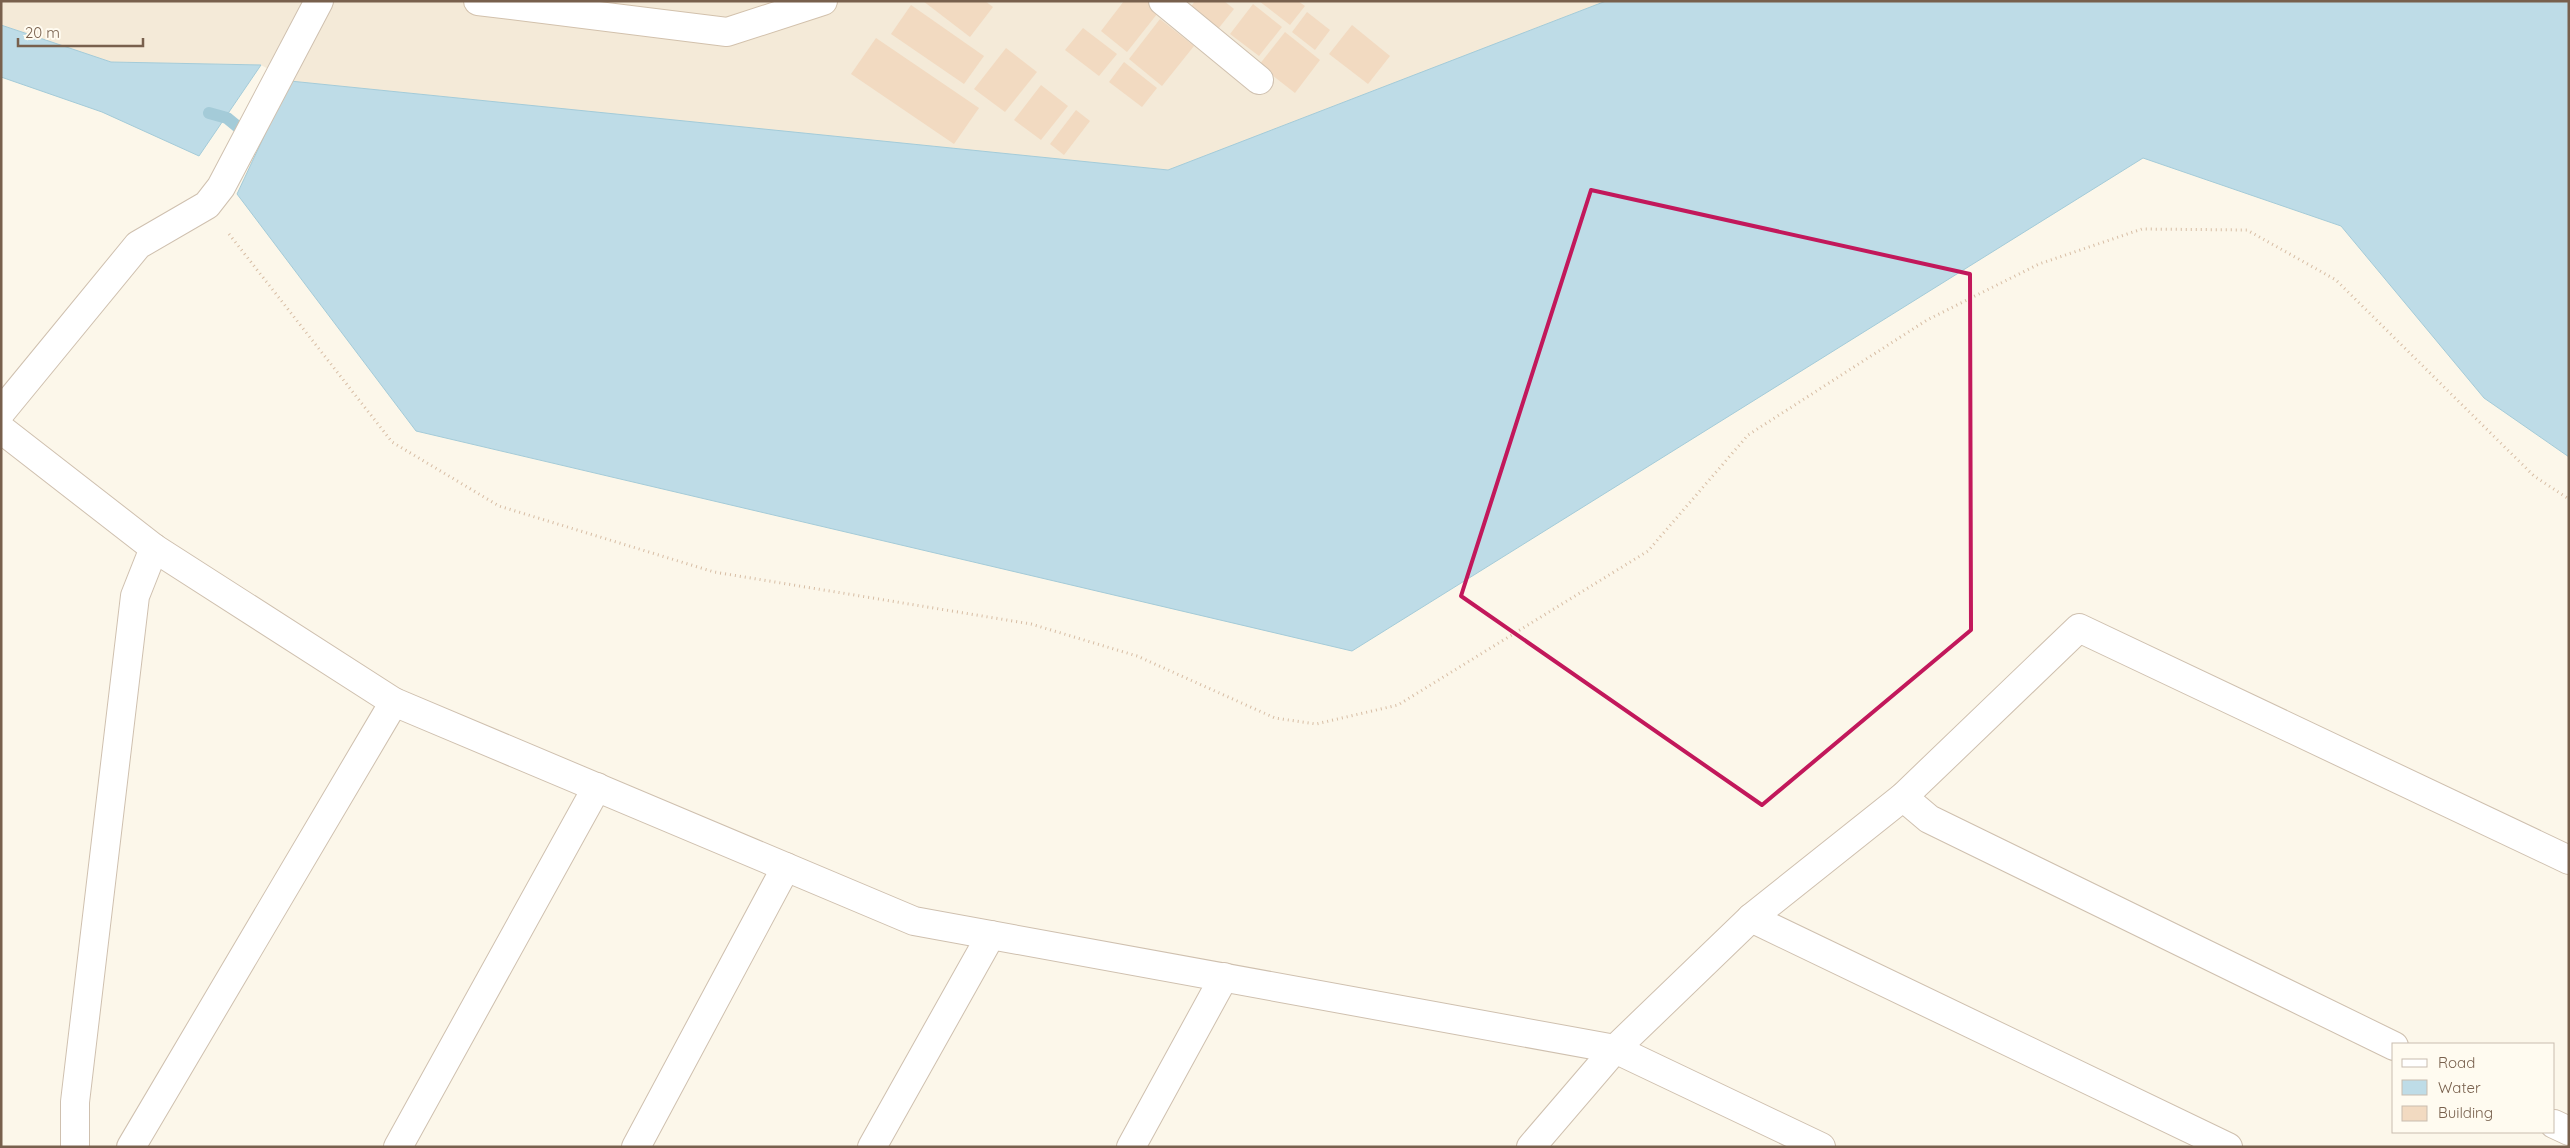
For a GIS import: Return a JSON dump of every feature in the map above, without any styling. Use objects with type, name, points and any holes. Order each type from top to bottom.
[{"type":"street","points":[[1,412],[138,245],[214,196],[319,1]]},
{"type":"street","points":[[478,1],[727,32],[823,1]]},
{"type":"street","points":[[1163,1],[1259,80]]},
{"type":"street","points":[[1,428],[154,548],[394,702],[914,921],[1615,1049],[1784,1139],[1821,1147]]},
{"type":"street","points":[[75,1147],[75,1102],[135,596],[154,548]]},
{"type":"street","points":[[1531,1147],[1615,1049],[1752,918],[1903,797],[2079,628],[2569,860]]},
{"type":"street","points":[[131,1147],[394,702]]},
{"type":"street","points":[[398,1147],[597,787]]},
{"type":"street","points":[[1903,797],[1929,819],[2392,1045]]},
{"type":"street","points":[[636,1147],[786,867]]},
{"type":"street","points":[[1752,918],[2228,1147]]},
{"type":"street","points":[[872,1147],[991,935]]},
{"type":"street","points":[[1130,1147],[1224,978]]},
{"type":"street","points":[[2555,1124],[2569,1131]]},
{"type":"path","points":[[214,196],[392,442],[499,506],[714,572],[1031,624],[1137,656],[1275,718],[1316,724],[1398,705],[1648,551],[1748,435],[1927,320],[2039,264],[2142,229],[2247,230],[2336,280],[2534,476],[2569,499]]},
{"type":"highlighted area","points":[[1591,190],[1970,274],[1971,630],[1762,805],[1461,596]]},
{"type":"shaded area","points":[[1,1],[1606,1],[1168,170],[290,81],[261,65],[111,62],[1,25]]},
{"type":"water","points":[[1606,1],[2569,1],[2569,457],[2484,398],[2341,226],[2143,158],[1352,651],[416,431],[237,194],[290,81],[1168,170]]},
{"type":"water","points":[[1,25],[111,62],[261,65],[199,156],[102,112],[1,77]]},
{"type":"building","points":[[923,1],[985,1],[993,7],[970,37]]},
{"type":"building","points":[[1124,1],[1151,1],[1161,9],[1127,52],[1101,31]]},
{"type":"building","points":[[1195,1],[1224,1],[1234,9],[1218,29],[1190,8]]},
{"type":"building","points":[[1259,1],[1298,1],[1305,6],[1290,25]]},
{"type":"building","points":[[1253,4],[1282,27],[1259,56],[1230,34]]},
{"type":"building","points":[[911,5],[984,56],[964,84],[891,34]]},
{"type":"building","points":[[1307,12],[1330,30],[1315,50],[1292,32]]},
{"type":"building","points":[[1160,19],[1194,46],[1162,86],[1129,59]]},
{"type":"building","points":[[1352,25],[1390,56],[1368,84],[1329,54]]},
{"type":"building","points":[[1083,28],[1117,54],[1099,76],[1065,50]]},
{"type":"building","points":[[1285,32],[1320,60],[1295,93],[1259,65]]},
{"type":"building","points":[[876,38],[979,108],[954,144],[851,74]]},
{"type":"building","points":[[1006,48],[1037,72],[1005,112],[974,89]]},
{"type":"building","points":[[1124,62],[1157,88],[1142,107],[1109,82]]},
{"type":"building","points":[[1041,85],[1068,106],[1041,140],[1014,120]]},
{"type":"building","points":[[1076,110],[1090,121],[1064,155],[1050,144]]},
{"type":"waterway","points":[[209,113],[227,118],[249,136]]}]
